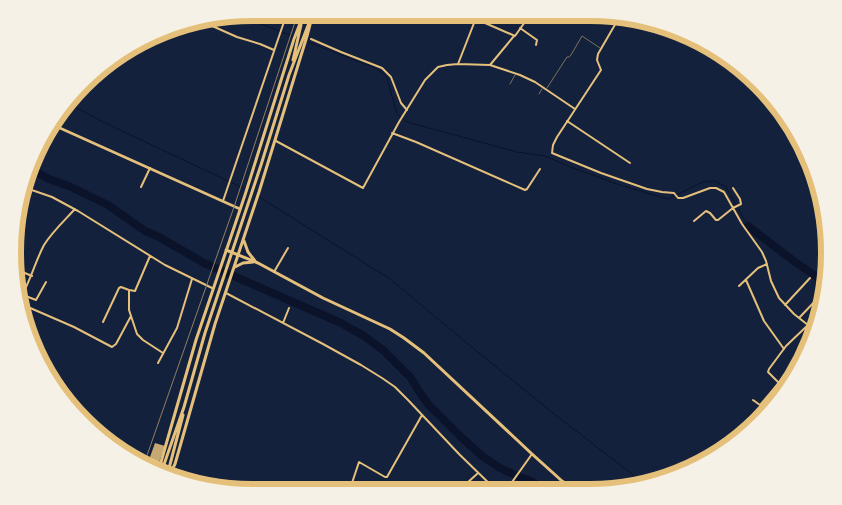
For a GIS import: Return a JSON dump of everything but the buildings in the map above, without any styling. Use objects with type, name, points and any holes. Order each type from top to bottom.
[{"type":"highway","points":[[172,469],[275,140],[300,41],[298,33],[302,21]]},
{"type":"highway","points":[[161,465],[193,349],[212,289],[300,41],[307,36],[311,21]]},
{"type":"highway","points":[[163,466],[184,407],[205,333],[300,41]]},
{"type":"highway","points":[[244,238],[245,248],[258,263]]},
{"type":"highway","points":[[226,250],[258,263],[323,298],[390,329],[404,338],[424,353],[566,484]]},
{"type":"highway","points":[[223,259],[229,257],[235,263]]},
{"type":"highway","points":[[234,268],[243,263],[258,263]]},
{"type":"highway","points":[[170,468],[184,407]]},
{"type":"street","points":[[274,21],[283,24]]},
{"type":"street","points":[[223,201],[284,21]]},
{"type":"street","points":[[458,64],[475,21]]},
{"type":"street","points":[[482,21],[515,36]]},
{"type":"street","points":[[490,65],[525,21]]},
{"type":"street","points":[[616,23],[598,54],[597,60],[601,70],[574,109],[553,145],[553,154],[647,189],[673,192],[678,198],[683,198],[707,188],[716,188],[724,192],[762,252],[775,292],[785,305],[808,325],[784,349],[768,371],[778,383]]},
{"type":"street","points":[[211,25],[274,50]]},
{"type":"street","points":[[520,28],[537,40],[536,44]]},
{"type":"street","points":[[307,36],[382,68],[392,77],[401,103],[407,110]]},
{"type":"street","points":[[275,140],[363,188],[392,133],[425,80],[438,67],[447,64],[490,65],[516,74],[544,88],[574,109]]},
{"type":"street","points":[[567,121],[630,163]]},
{"type":"street","points":[[58,127],[240,209]]},
{"type":"street","points":[[392,133],[525,190],[540,169]]},
{"type":"street","points":[[141,186],[150,168]]},
{"type":"street","points":[[694,221],[706,211],[717,221],[739,205],[741,202],[740,198],[733,188]]},
{"type":"street","points":[[30,189],[52,197],[75,209],[150,256],[212,289]]},
{"type":"street","points":[[25,291],[39,255],[49,237],[75,209]]},
{"type":"street","points":[[274,272],[288,248]]},
{"type":"street","points":[[103,322],[119,288],[135,291],[150,256]]},
{"type":"street","points":[[739,286],[766,263]]},
{"type":"street","points":[[22,272],[32,276]]},
{"type":"street","points":[[785,305],[810,278]]},
{"type":"street","points":[[158,363],[176,328],[192,279]]},
{"type":"street","points":[[746,280],[764,321],[784,349]]},
{"type":"street","points":[[26,296],[36,300],[46,282]]},
{"type":"street","points":[[129,290],[129,307],[137,334],[163,353]]},
{"type":"street","points":[[226,293],[361,364],[395,387],[490,484]]},
{"type":"street","points":[[799,318],[815,301]]},
{"type":"street","points":[[28,307],[74,327],[112,347],[116,344],[131,316]]},
{"type":"street","points":[[283,323],[289,308]]},
{"type":"street","points":[[753,400],[760,405],[787,372]]},
{"type":"street","points":[[352,484],[359,462],[385,477],[388,476],[422,415]]},
{"type":"street","points":[[510,484],[532,454]]},
{"type":"street","points":[[466,484],[478,473]]},
{"type":"lane","points":[[539,94],[567,57],[571,55],[582,36],[601,49]]},
{"type":"lane","points":[[510,84],[516,74]]},
{"type":"waterway","points":[[254,21],[295,37]]},
{"type":"waterway","points":[[305,41],[373,67],[383,73],[387,78],[397,114],[407,122],[517,152],[545,156],[620,185],[668,199],[703,182],[715,181],[726,187],[748,226]]},
{"type":"waterway","points":[[74,106],[101,121],[245,189]]},
{"type":"waterway","points":[[36,172],[108,205],[145,231],[204,263],[341,323],[364,336],[383,350],[411,378],[429,405],[482,456],[500,468],[536,484]]},
{"type":"waterway","points":[[259,197],[390,279],[553,413],[638,478]]},
{"type":"waterway","points":[[748,226],[819,279]]},
{"type":"railway","points":[[146,458],[234,207],[295,21]]}]
